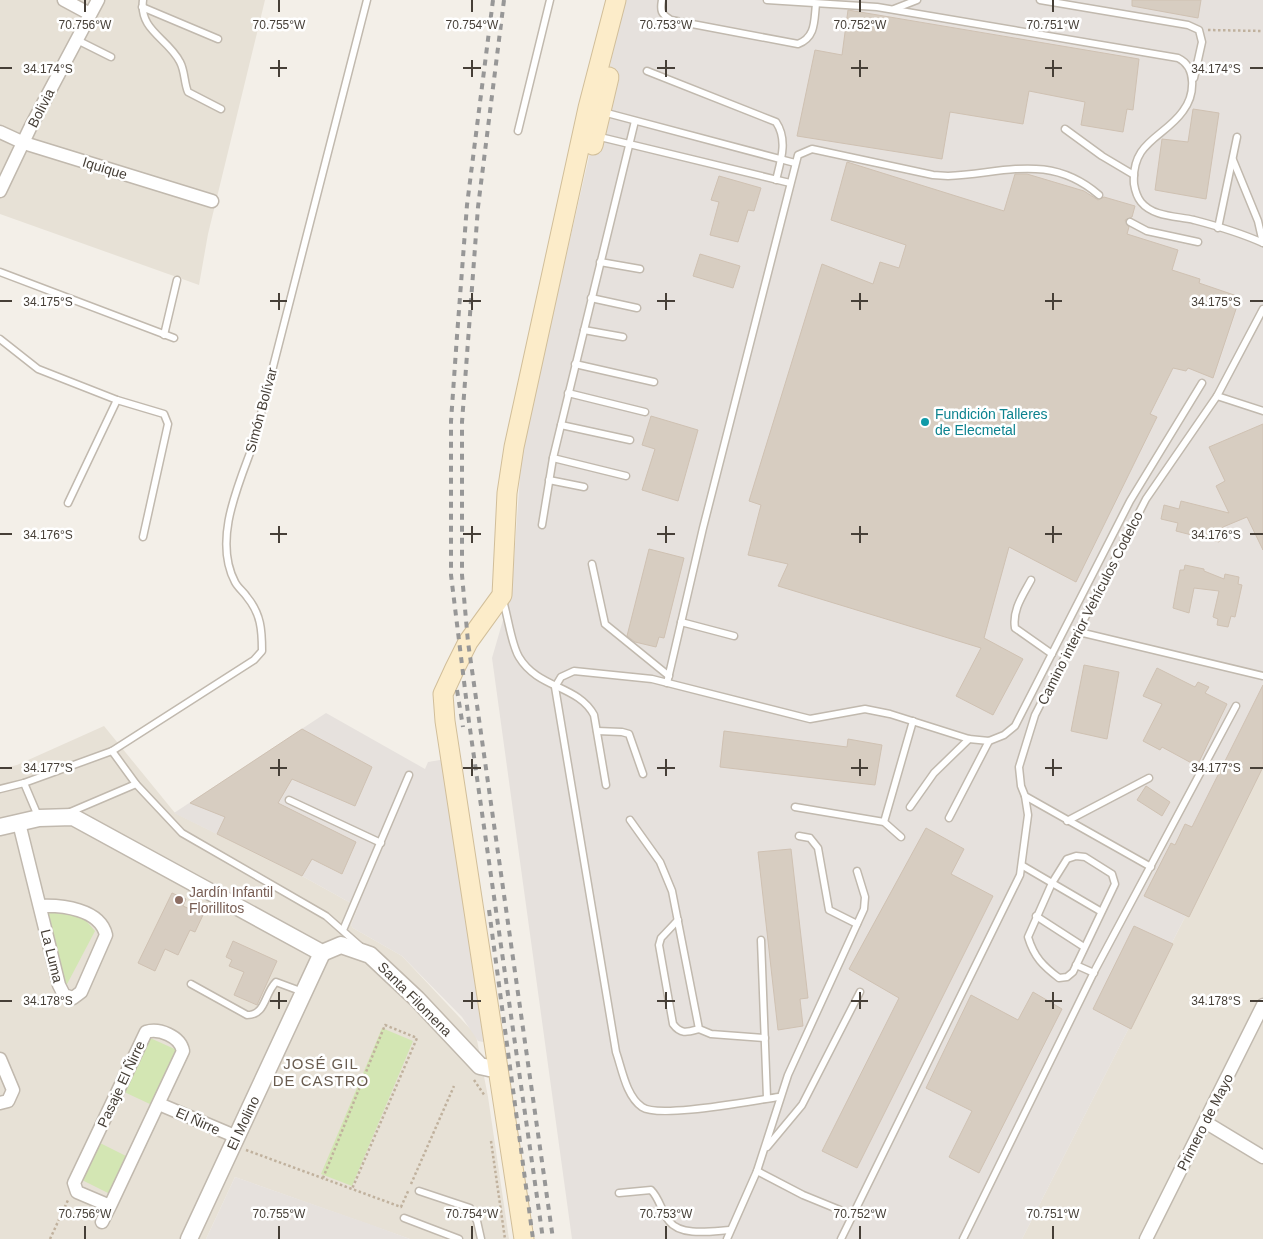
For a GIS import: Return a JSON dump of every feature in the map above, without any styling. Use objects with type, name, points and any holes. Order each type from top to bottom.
[{"type":"main road","points":[[524,1239],[445,721],[443,694],[468,642],[502,595],[510,468],[539,338],[589,134],[616,0]]},
{"type":"main road","points":[[594,110],[628,0]]},
{"type":"street","points":[[64,0],[90,14]]},
{"type":"street","name":"Bolivia","points":[[0,191],[98,0]]},
{"type":"street","name":"Iquique","points":[[0,132],[24,143],[212,201]]},
{"type":"street","points":[[0,827],[39,818],[60,816],[73,817],[85,821],[322,953]]},
{"type":"street","name":"La Luma","points":[[18,823],[59,985],[64,996],[73,998],[81,992],[106,935],[104,927],[100,922],[76,910],[61,906],[40,906]]},
{"type":"street","name":"Santa Filomena","points":[[322,953],[341,945],[370,955],[417,999],[480,1066],[498,1067]]},
{"type":"street","name":"El Molino","points":[[189,1239],[322,953]]},
{"type":"street","name":"Primero de Mayo","points":[[1146,1239],[1263,1005]]},
{"type":"street","name":"Pasaje El Ñirre","points":[[74,1188],[146,1032],[157,1030],[178,1040],[183,1051],[102,1222]]},
{"type":"street","points":[[0,1059],[13,1090],[8,1101],[0,1102]]},
{"type":"street","name":"El Ñirre","points":[[159,1104],[235,1141]]},
{"type":"street","points":[[1205,1122],[1263,1157]]},
{"type":"street","points":[[74,1188],[77,1192],[110,1206]]},
{"type":"lane","name":"Simón Bolívar","points":[[112,751],[254,660],[262,651],[261,623],[257,610],[236,583],[230,568],[227,550],[232,504],[252,445],[367,0]]},
{"type":"lane","points":[[518,131],[550,0]]},
{"type":"lane","points":[[662,0],[660,9],[663,16],[671,20],[798,44],[808,40],[813,33],[816,4]]},
{"type":"lane","points":[[767,0],[892,9],[1178,58],[1186,62],[1190,70],[1192,84]]},
{"type":"lane","points":[[892,9],[917,0]]},
{"type":"lane","points":[[1040,0],[1188,25],[1199,30],[1202,42],[1184,110],[1148,144],[1139,159],[1134,175],[1135,192],[1141,203],[1161,215],[1218,228],[1263,243]]},
{"type":"lane","points":[[218,38],[143,4],[142,15],[146,23],[179,59],[188,92],[221,109]]},
{"type":"lane","points":[[77,40],[111,57]]},
{"type":"lane","points":[[647,71],[776,122],[781,129],[784,143],[776,180]]},
{"type":"lane","points":[[594,110],[733,144],[795,162]]},
{"type":"lane","points":[[542,525],[553,458],[635,121]]},
{"type":"lane","points":[[1065,129],[1102,156],[1134,175]]},
{"type":"lane","points":[[589,134],[790,184]]},
{"type":"lane","points":[[1218,228],[1237,137]]},
{"type":"lane","points":[[668,679],[703,528],[798,155],[804,150],[812,149],[933,175],[971,175],[1001,170],[1039,168],[1075,178],[1099,195]]},
{"type":"lane","points":[[1233,160],[1258,222],[1263,243]]},
{"type":"lane","points":[[1130,222],[1155,234],[1198,242]]},
{"type":"lane","points":[[600,262],[640,269]]},
{"type":"lane","points":[[0,272],[174,338]]},
{"type":"lane","points":[[164,334],[177,280]]},
{"type":"lane","points":[[591,298],[637,308]]},
{"type":"lane","name":"Camino interior Vehículos Codelco","points":[[1023,866],[1028,815],[1025,796],[1021,786],[1019,767],[1033,723],[1146,499],[1217,396],[1263,308]]},
{"type":"lane","points":[[584,330],[622,337]]},
{"type":"lane","points":[[0,338],[38,369],[117,400],[164,414],[167,419],[143,537]]},
{"type":"lane","points":[[575,364],[654,382]]},
{"type":"lane","points":[[779,1097],[675,1111],[644,1108],[634,1099],[616,1052],[555,687],[561,677],[574,671],[668,679],[708,695],[810,719],[865,709],[913,721],[969,739],[989,742],[1004,735],[1015,726],[1130,501],[1202,383]]},
{"type":"lane","points":[[568,393],[645,412]]},
{"type":"lane","points":[[1217,396],[1263,411]]},
{"type":"lane","points":[[68,503],[117,400]]},
{"type":"lane","points":[[561,425],[630,440]]},
{"type":"lane","points":[[553,458],[626,476]]},
{"type":"lane","points":[[549,480],[584,487]]},
{"type":"lane","points":[[592,564],[605,624],[668,679]]},
{"type":"lane","points":[[1031,580],[1016,609],[1015,628],[1052,654]]},
{"type":"lane","points":[[502,595],[518,655],[536,676],[585,701],[594,715],[606,785]]},
{"type":"lane","points":[[681,622],[734,636]]},
{"type":"lane","points":[[1080,632],[1263,676]]},
{"type":"lane","points":[[963,1239],[1094,973],[1236,706]]},
{"type":"lane","points":[[884,822],[913,721]]},
{"type":"lane","points":[[597,731],[628,734],[643,774]]},
{"type":"lane","points":[[910,807],[934,773],[969,739]]},
{"type":"lane","points":[[949,818],[989,742]]},
{"type":"lane","points":[[0,789],[24,783],[112,751],[136,784],[182,834],[326,916],[370,955]]},
{"type":"lane","points":[[343,930],[410,776]]},
{"type":"lane","points":[[1067,821],[1149,778]]},
{"type":"lane","points":[[24,783],[39,818]]},
{"type":"lane","points":[[60,816],[136,784]]},
{"type":"lane","points":[[1025,796],[1151,867]]},
{"type":"lane","points":[[289,800],[381,843]]},
{"type":"lane","points":[[795,807],[884,822],[901,838]]},
{"type":"lane","points":[[630,820],[660,862],[672,891],[699,1029]]},
{"type":"lane","points":[[799,836],[810,838],[818,848],[829,910],[857,924]]},
{"type":"lane","points":[[1076,856],[1085,857],[1112,874],[1114,884],[1100,911],[1072,972],[1066,977],[1059,978],[1040,964],[1032,951],[1028,936],[1052,883],[1066,859],[1076,856]]},
{"type":"lane","points":[[841,1239],[1023,866],[1100,911]]},
{"type":"lane","points":[[727,1239],[766,1148],[779,1097],[865,903],[857,870]]},
{"type":"lane","points":[[1036,916],[1084,946]]},
{"type":"lane","points":[[678,920],[661,938],[659,945],[671,1015],[677,1030],[683,1032],[699,1029],[711,1034],[764,1038]]},
{"type":"lane","points":[[761,940],[767,1098]]},
{"type":"lane","points":[[1076,965],[1094,973]]},
{"type":"lane","points":[[191,984],[247,1015],[255,1015],[260,1012],[276,982],[304,993]]},
{"type":"lane","points":[[766,1148],[802,1105],[860,992]]},
{"type":"lane","points":[[757,1170],[803,1195],[852,1215]]},
{"type":"lane","points":[[619,1193],[651,1190],[656,1195],[669,1221],[676,1228],[688,1231],[730,1230]]},
{"type":"lane","points":[[419,1191],[470,1208],[478,1221],[481,1239]]},
{"type":"lane","points":[[404,1218],[459,1239]]},
{"type":"path","points":[[1199,30],[1263,31]]},
{"type":"path","points":[[323,1178],[385,1025],[417,1038],[352,1189]]},
{"type":"path","points":[[468,1075],[480,1087],[486,1101]]},
{"type":"path","points":[[235,1141],[323,1178],[401,1207],[454,1086]]},
{"type":"path","points":[[491,1140],[505,1239]]},
{"type":"path","points":[[50,1239],[74,1188]]},
{"type":"shaded area","points":[[0,0],[265,0],[208,234],[199,285],[0,214]]},
{"type":"shaded area","points":[[625,0],[1263,0],[1263,763],[1022,1239],[572,1239],[492,658],[512,589],[522,448]]},
{"type":"shaded area","points":[[326,713],[425,769],[428,762],[446,759],[487,1040],[483,1042],[478,1041],[462,1017],[402,956],[353,928],[351,925],[358,907],[302,876],[174,813]]},
{"type":"shaded area","points":[[104,726],[175,813],[302,876],[358,907],[351,925],[353,928],[402,956],[476,1035],[488,1097],[509,1239],[410,1239],[235,1177],[206,1239],[0,1239],[0,769],[17,765]]},
{"type":"shaded area","points":[[1263,763],[1263,1239],[1022,1239]]},
{"type":"shaded area","points":[[235,1177],[372,1225],[410,1239],[206,1239]]},
{"type":"green space","points":[[60,909],[82,916],[95,931],[65,988],[48,914]]},
{"type":"green space","points":[[382,1028],[413,1041],[352,1186],[321,1174]]},
{"type":"green space","points":[[148,1037],[179,1051],[152,1105],[122,1091]]},
{"type":"green space","points":[[100,1143],[128,1157],[110,1194],[82,1180]]},
{"type":"building","points":[[1132,0],[1201,0],[1198,18],[1132,6]]},
{"type":"building","points":[[848,10],[1139,59],[1133,110],[1127,109],[1123,132],[1081,125],[1085,102],[1029,91],[1023,124],[950,112],[942,159],[797,136],[815,50],[842,55]]},
{"type":"building","points":[[1193,109],[1219,113],[1206,199],[1155,190],[1162,139],[1188,142]]},
{"type":"building","name":"Fundición Talleres de Elecmetal","points":[[847,162],[1004,211],[1015,174],[1027,174],[1084,191],[1098,200],[1104,197],[1135,206],[1132,217],[1125,220],[1129,227],[1127,234],[1178,250],[1172,270],[1200,279],[1199,283],[1240,297],[1213,378],[1188,368],[1186,371],[1173,368],[1150,414],[1157,417],[1076,582],[1009,547],[984,638],[1023,659],[993,715],[956,696],[981,648],[778,586],[788,564],[748,555],[761,505],[749,501],[822,264],[873,284],[880,262],[899,268],[906,245],[831,220]]},
{"type":"building","points":[[719,176],[761,188],[754,211],[748,210],[738,242],[710,235],[719,202],[711,200]]},
{"type":"building","points":[[700,254],[740,266],[733,288],[693,276]]},
{"type":"building","points":[[651,416],[698,430],[678,501],[642,490],[655,449],[642,445]]},
{"type":"building","points":[[1263,424],[1263,550],[1247,517],[1223,527],[1219,542],[1176,531],[1178,523],[1161,519],[1164,505],[1179,509],[1181,501],[1229,513],[1216,486],[1225,481],[1209,447]]},
{"type":"building","points":[[649,549],[684,558],[664,638],[659,637],[656,647],[635,642],[627,636]]},
{"type":"building","points":[[1185,565],[1204,569],[1204,571],[1224,579],[1225,574],[1239,577],[1238,584],[1242,585],[1235,617],[1231,616],[1228,627],[1217,625],[1218,619],[1213,617],[1219,591],[1194,588],[1189,613],[1173,608],[1180,570],[1184,570]]},
{"type":"building","points":[[1084,665],[1119,672],[1107,739],[1071,731]]},
{"type":"building","points":[[1157,668],[1195,687],[1198,682],[1209,687],[1205,693],[1227,704],[1197,766],[1162,747],[1160,750],[1143,741],[1162,704],[1143,696]]},
{"type":"building","points":[[1263,685],[1263,767],[1189,917],[1144,896],[1171,843],[1175,845],[1185,824],[1192,827]]},
{"type":"building","points":[[302,729],[372,767],[355,806],[292,779],[278,803],[356,842],[342,874],[312,859],[302,876],[217,834],[225,817],[190,803]]},
{"type":"building","points":[[724,731],[847,747],[848,739],[882,745],[875,785],[720,767]]},
{"type":"building","points":[[1146,786],[1170,802],[1162,816],[1137,800]]},
{"type":"building","points":[[926,828],[964,849],[951,874],[993,896],[857,1168],[822,1151],[899,998],[849,969]]},
{"type":"building","points":[[791,849],[808,998],[800,999],[803,1026],[778,1030],[758,852]]},
{"type":"building","points":[[172,893],[186,899],[183,906],[203,915],[195,932],[190,930],[178,955],[165,949],[155,971],[138,963]]},
{"type":"building","points":[[1134,926],[1173,944],[1131,1029],[1093,1009]]},
{"type":"building","points":[[233,941],[277,961],[257,1005],[234,995],[244,972],[229,966],[232,960],[226,957]]},
{"type":"building","points":[[1033,992],[1062,1009],[979,1173],[949,1157],[972,1111],[926,1088],[971,995],[1018,1020]]},
{"type":"railway","points":[[493,0],[467,205],[457,336],[451,421],[451,575],[469,722],[543,1239]]},
{"type":"railway","points":[[504,0],[478,207],[462,422],[462,575],[468,642],[553,1239]]},
{"type":"railway","points":[[457,690],[463,727]]},
{"type":"railway","points":[[489,910],[533,1239]]},
{"type":"place","name":"Fundición Talleres de Elecmetal","points":[[925,422]]},
{"type":"place","name":"Jardín Infantil Florillitos","points":[[179,900]]},
{"type":"district","name":"JOSÉ GIL DE CASTRO","points":[[321,1072]]}]
